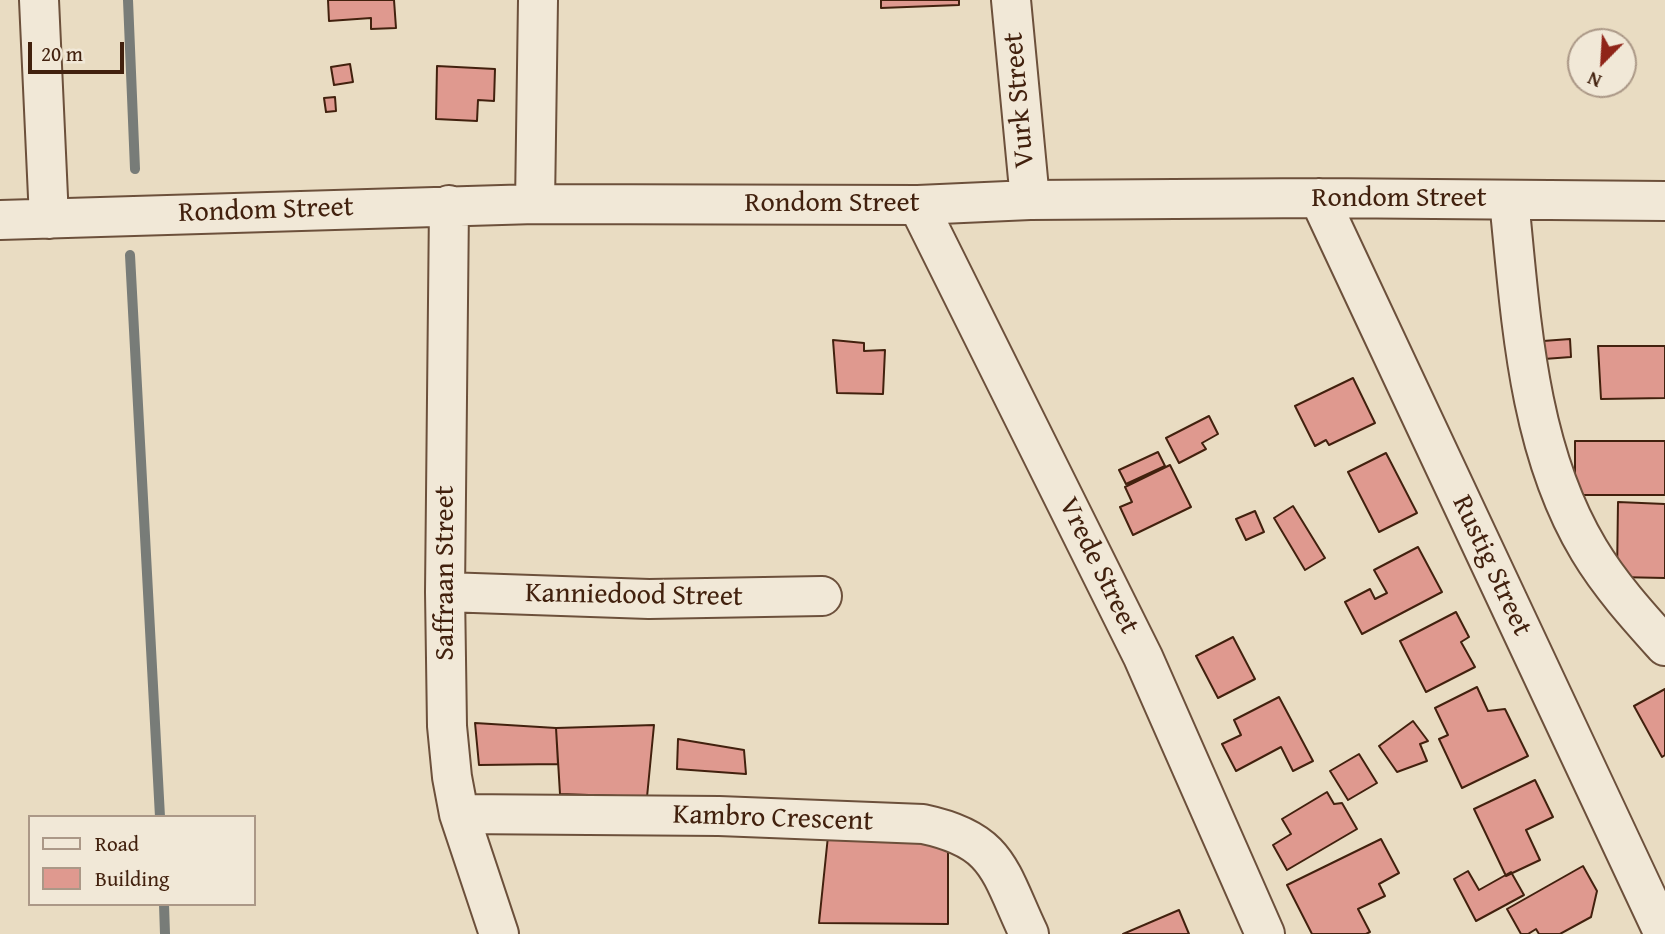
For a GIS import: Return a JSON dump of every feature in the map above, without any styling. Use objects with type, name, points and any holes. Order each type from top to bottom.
[{"type":"street","points":[[39,0],[49,219]]},
{"type":"street","points":[[535,204],[538,0]]},
{"type":"street","name":"Vurk Street","points":[[1011,0],[1030,200]]},
{"type":"street","name":"Rondom Street","points":[[0,220],[535,204],[918,205],[1030,200],[1319,198],[1665,201]]},
{"type":"street","name":"Rustig Street","points":[[1319,198],[1664,934]]},
{"type":"street","points":[[1509,200],[1518,294],[1535,404],[1544,447],[1557,486],[1589,550],[1619,592],[1665,646]]},
{"type":"street","name":"Saffraan Street","points":[[449,205],[445,592],[447,726],[459,814],[499,934]]},
{"type":"street","name":"Vrede Street","points":[[918,205],[1143,657],[1265,934]]},
{"type":"street","name":"Kanniedood Street","points":[[445,592],[649,599],[822,596]]},
{"type":"street","name":"Kambro Crescent","points":[[459,814],[719,816],[923,824],[946,828],[981,845],[995,862],[1029,934]]},
{"type":"building","points":[[328,0],[394,0],[396,28],[371,29],[371,18],[329,21]]},
{"type":"building","points":[[881,0],[959,0],[959,5],[881,8]]},
{"type":"building","points":[[350,64],[353,82],[334,85],[331,67]]},
{"type":"building","points":[[437,66],[495,69],[494,101],[478,100],[477,121],[436,119]]},
{"type":"building","points":[[335,97],[336,111],[326,112],[324,98]]},
{"type":"building","points":[[1570,339],[1571,357],[1544,359],[1543,341]]},
{"type":"building","points":[[833,340],[864,343],[864,351],[885,350],[883,394],[837,393]]},
{"type":"building","points":[[1598,346],[1665,346],[1665,398],[1601,399]]},
{"type":"building","points":[[1353,378],[1375,423],[1329,445],[1326,440],[1315,446],[1295,406]]},
{"type":"building","points":[[1209,416],[1218,434],[1202,443],[1206,449],[1179,463],[1166,438]]},
{"type":"building","points":[[1575,441],[1665,441],[1665,495],[1575,495]]},
{"type":"building","points":[[1158,452],[1165,466],[1126,484],[1119,470]]},
{"type":"building","points":[[1386,453],[1417,513],[1379,532],[1348,472]]},
{"type":"building","points":[[1170,465],[1191,507],[1133,535],[1120,507],[1132,502],[1125,487]]},
{"type":"building","points":[[1618,502],[1665,504],[1665,578],[1617,577]]},
{"type":"building","points":[[1293,506],[1325,558],[1305,570],[1274,518]]},
{"type":"building","points":[[1255,511],[1264,532],[1246,540],[1236,519]]},
{"type":"building","points":[[1418,547],[1442,592],[1362,634],[1345,602],[1370,589],[1375,599],[1387,593],[1374,570]]},
{"type":"building","points":[[1456,612],[1469,637],[1461,642],[1475,667],[1426,692],[1400,641]]},
{"type":"building","points":[[1233,637],[1255,679],[1218,698],[1196,656]]},
{"type":"building","points":[[1477,687],[1488,711],[1505,709],[1528,756],[1462,788],[1439,739],[1448,735],[1435,708]]},
{"type":"building","points":[[1665,689],[1665,755],[1662,757],[1634,706]]},
{"type":"building","points":[[1279,697],[1313,761],[1293,771],[1281,747],[1236,771],[1222,744],[1241,735],[1234,720]]},
{"type":"building","points":[[1413,721],[1428,741],[1420,744],[1427,761],[1397,772],[1379,746]]},
{"type":"building","points":[[475,723],[556,728],[558,764],[479,765]]},
{"type":"building","points":[[654,725],[647,797],[560,794],[556,728]]},
{"type":"building","points":[[678,739],[744,750],[746,774],[677,769]]},
{"type":"building","points":[[1359,754],[1377,783],[1348,800],[1330,771]]},
{"type":"building","points":[[1535,780],[1553,817],[1526,830],[1540,860],[1506,876],[1474,809]]},
{"type":"building","points":[[1327,792],[1334,804],[1342,803],[1357,829],[1287,870],[1273,845],[1291,834],[1282,819]]},
{"type":"building","points":[[828,836],[948,843],[948,924],[819,923]]},
{"type":"building","points":[[1381,839],[1399,873],[1379,884],[1385,896],[1358,909],[1370,932],[1312,934],[1287,885]]},
{"type":"building","points":[[1583,866],[1597,891],[1591,917],[1560,934],[1539,934],[1536,929],[1528,934],[1521,934],[1507,909]]},
{"type":"building","points":[[1468,871],[1479,890],[1511,872],[1524,895],[1476,921],[1454,879]]},
{"type":"building","points":[[1179,910],[1189,934],[1123,934]]},
{"type":"waterway","points":[[128,0],[135,169]]},
{"type":"waterway","points":[[130,255],[160,815]]},
{"type":"waterway","points":[[164,906],[165,934]]}]
